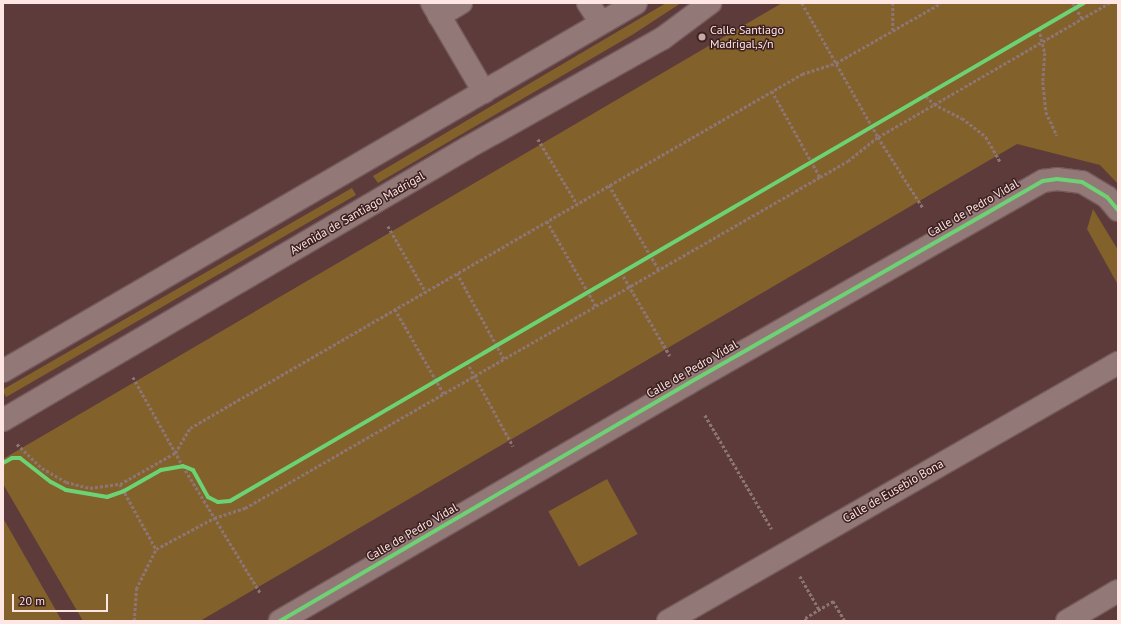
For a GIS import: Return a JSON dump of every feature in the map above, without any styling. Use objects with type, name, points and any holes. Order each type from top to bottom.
[{"type":"street","points":[[462,3],[436,9],[484,92]]},
{"type":"street","points":[[588,3],[601,24]]},
{"type":"street","points":[[3,371],[636,3]]},
{"type":"street","name":"Avenida de Santiago Madrigal","points":[[3,420],[460,152],[663,38],[710,3]]},
{"type":"street","name":"Calle de Pedro Vidal","points":[[280,621],[687,384],[1043,181],[1057,179],[1082,182],[1107,197],[1118,210]]},
{"type":"street","name":"Calle de Eusebio Bona","points":[[668,621],[1118,363]]},
{"type":"street","points":[[1067,621],[1118,591]]},
{"type":"path","points":[[802,3],[878,137],[924,208]]},
{"type":"path","points":[[893,3],[893,30]]},
{"type":"path","points":[[17,443],[42,468],[66,482],[90,488],[120,484],[175,453],[190,428],[802,74],[836,63],[941,3]]},
{"type":"path","points":[[1073,3],[1078,6],[1082,18]]},
{"type":"path","points":[[134,621],[136,589],[156,549],[214,518],[245,508],[444,394],[628,286],[659,270],[820,177],[848,160],[878,137],[1109,3]]},
{"type":"path","points":[[1070,11],[1078,6]]},
{"type":"path","points":[[1033,33],[1045,25]]},
{"type":"path","points":[[1039,29],[1043,42],[1043,82],[1046,112],[1057,136]]},
{"type":"path","points":[[772,91],[820,177]]},
{"type":"path","points":[[919,99],[932,92]]},
{"type":"path","points":[[926,96],[934,104],[962,118],[986,137],[1001,163]]},
{"type":"path","points":[[865,130],[879,123]]},
{"type":"path","points":[[542,144],[577,204]]},
{"type":"path","points":[[804,166],[818,158]]},
{"type":"path","points":[[609,185],[659,270]]},
{"type":"path","points":[[547,221],[596,306]]},
{"type":"path","points":[[391,231],[426,292]]},
{"type":"path","points":[[644,259],[657,251]]},
{"type":"path","points":[[614,276],[627,269]]},
{"type":"path","points":[[621,272],[670,356]]},
{"type":"path","points":[[457,273],[504,359]]},
{"type":"path","points":[[581,295],[594,288]]},
{"type":"path","points":[[395,309],[444,394]]},
{"type":"path","points":[[490,348],[502,341]]},
{"type":"path","points":[[460,366],[472,359]]},
{"type":"path","points":[[466,362],[514,446]]},
{"type":"path","points":[[429,384],[442,376]]},
{"type":"path","points":[[136,381],[175,453],[260,592]]},
{"type":"path","points":[[705,415],[776,535]]},
{"type":"path","points":[[176,466],[183,466],[193,470],[208,497]]},
{"type":"path","points":[[120,484],[156,549]]},
{"type":"path","points":[[118,493],[130,487]]},
{"type":"path","points":[[800,576],[820,610]]},
{"type":"path","points":[[806,621],[805,618],[833,601],[845,621]]},
{"type":"shaded area","points":[[666,3],[681,3],[632,35],[378,183],[373,176]]},
{"type":"shaded area","points":[[782,3],[1118,3],[1118,184],[1100,165],[1017,144],[200,621],[83,621],[3,484],[3,459]]},
{"type":"shaded area","points":[[352,188],[356,195],[6,397],[3,389]]},
{"type":"shaded area","points":[[1093,209],[1118,250],[1118,285],[1087,229]]},
{"type":"shaded area","points":[[607,479],[638,534],[579,567],[548,511]]},
{"type":"shaded area","points":[[3,518],[62,621],[3,621]]},
{"type":"cycle path","points":[[3,463],[12,458],[20,458],[51,482],[66,490],[107,497],[124,491],[161,470],[183,466],[193,470],[208,497],[218,502],[230,501],[1084,3]]},
{"type":"cycle path","points":[[280,621],[687,384],[1043,181],[1057,179],[1082,182],[1107,197],[1118,210]]},
{"type":"place","name":"Calle Santiago Madrigal,s/n","points":[[702,37]]}]
